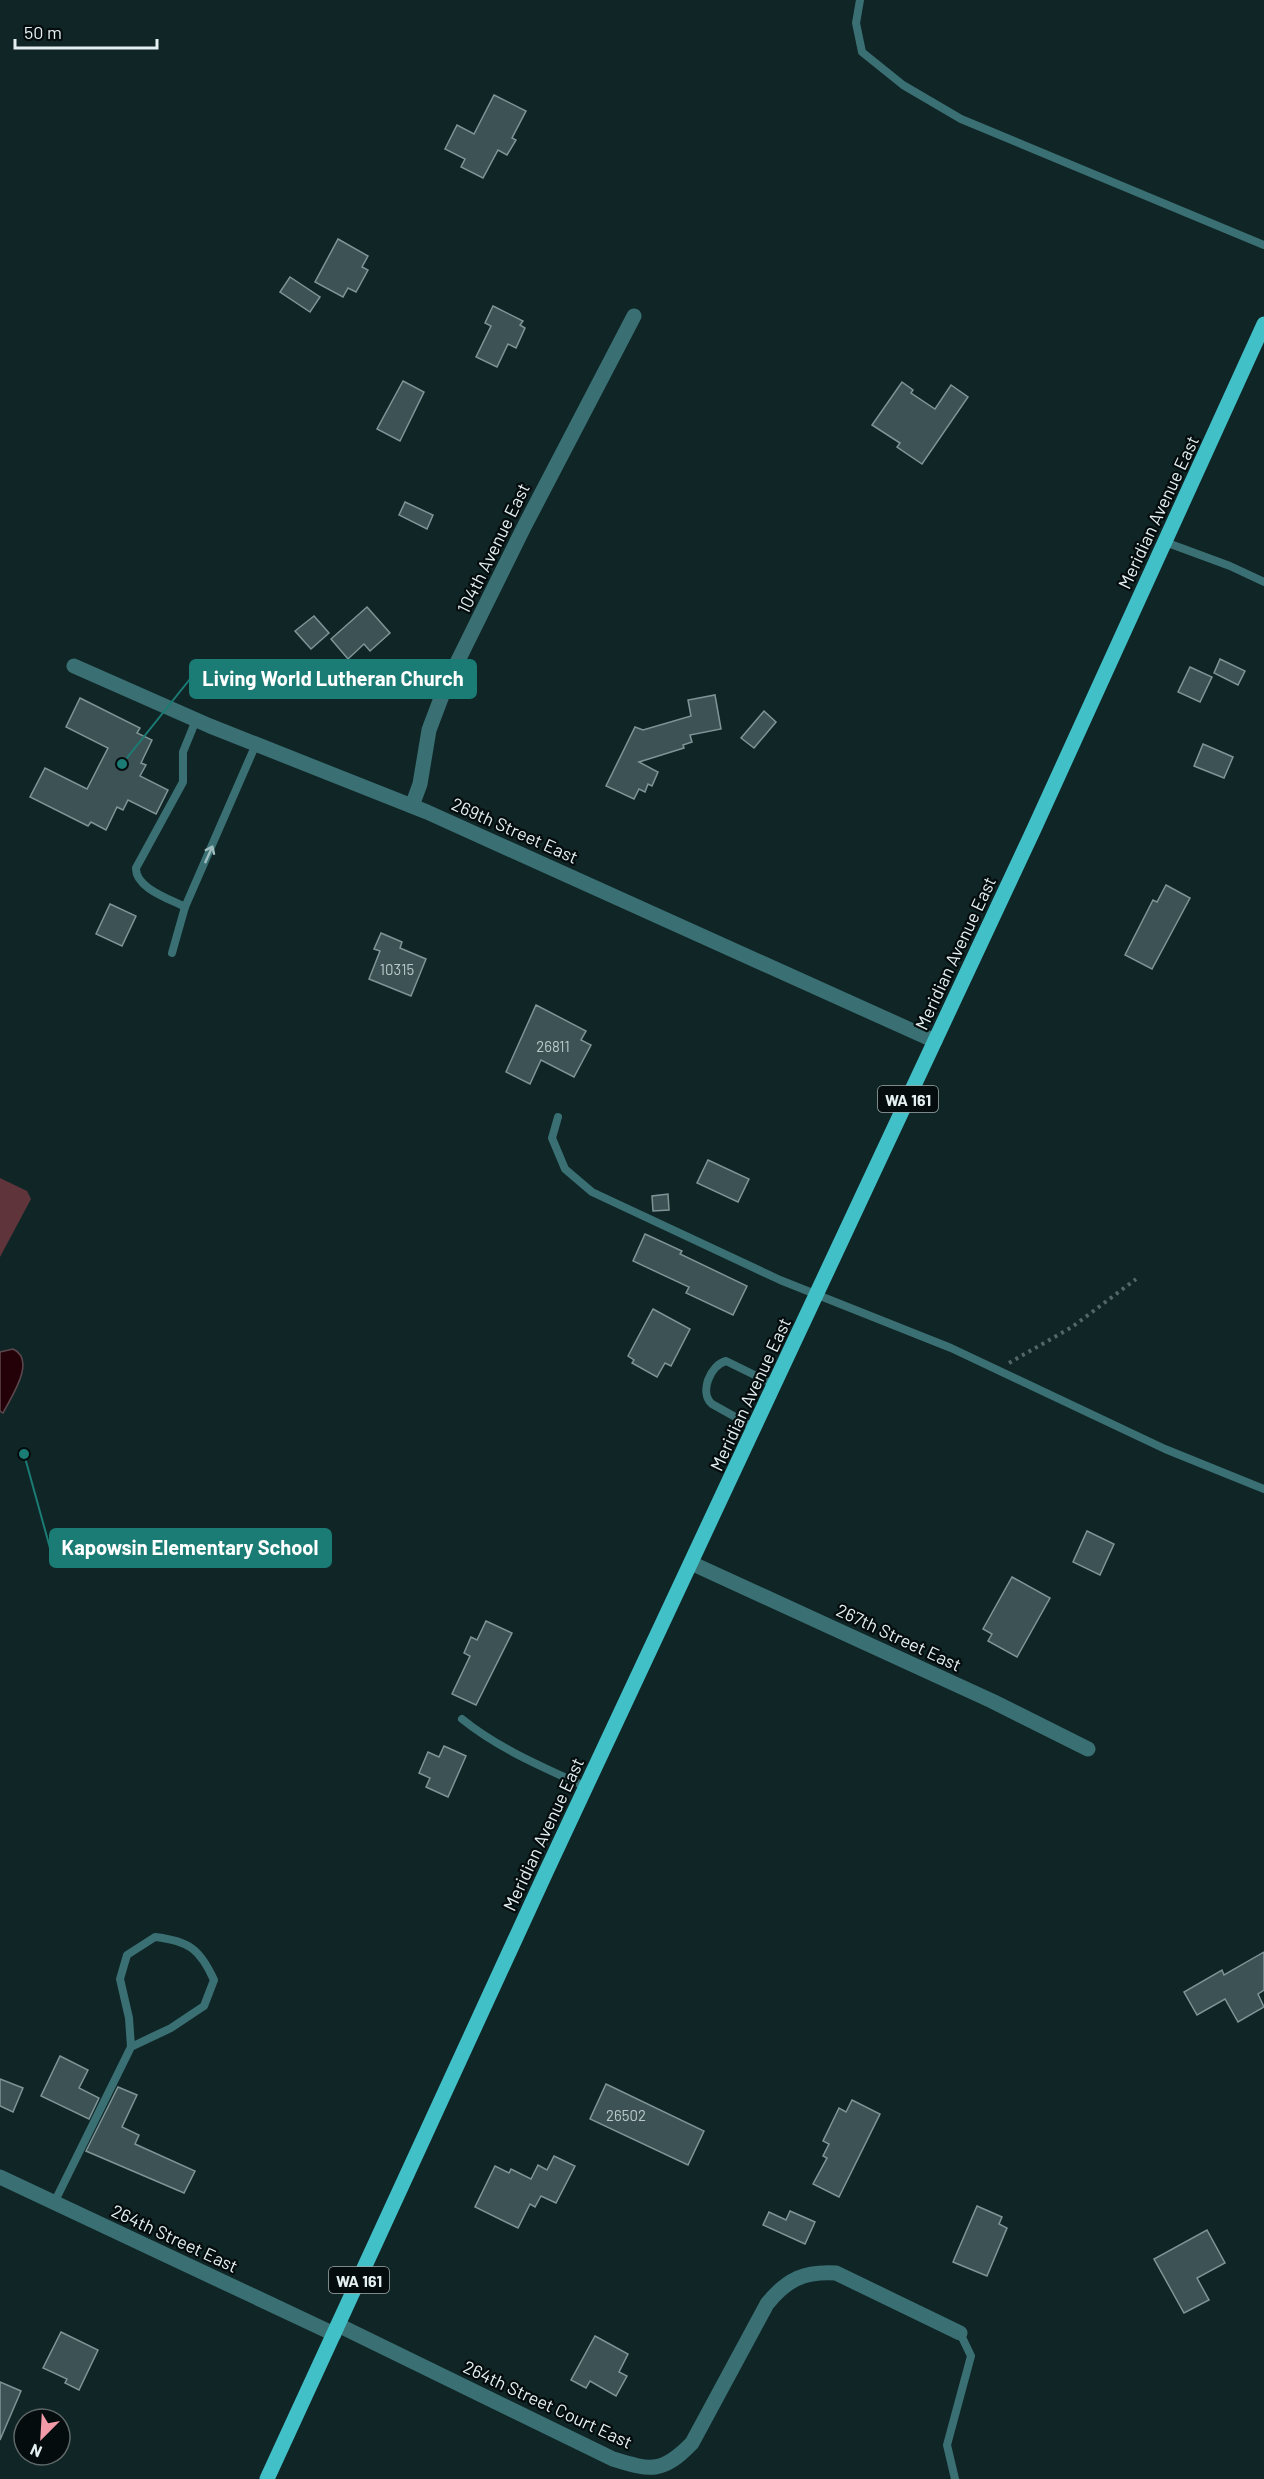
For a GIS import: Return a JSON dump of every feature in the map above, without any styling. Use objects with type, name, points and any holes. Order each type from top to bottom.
[{"type":"main road","name":"Meridian Avenue East","points":[[267,2479],[586,1787],[818,1294],[1264,324]]},
{"type":"street","name":"104th Avenue East","points":[[412,806],[420,784],[429,730],[446,685],[524,527],[634,316]]},
{"type":"street","name":"269th Street East","points":[[74,666],[196,720],[412,806],[935,1041]]},
{"type":"street","name":"267th Street East","points":[[691,1563],[992,1701],[1088,1749]]},
{"type":"street","name":"264th Street East","points":[[0,2177],[336,2330]]},
{"type":"street","name":"264th Street Court East","points":[[336,2330],[613,2459],[638,2467],[658,2467],[674,2461],[692,2443],[743,2344],[767,2304],[780,2288],[799,2277],[814,2271],[836,2272],[960,2333]]},
{"type":"lane","points":[[860,0],[856,24],[862,52],[903,85],[961,119],[1264,245]]},
{"type":"lane","points":[[1165,542],[1230,566],[1264,582]]},
{"type":"lane","points":[[185,907],[141,883],[136,875],[136,868],[183,782],[183,752],[196,720]]},
{"type":"lane","points":[[172,953],[185,907],[256,744]]},
{"type":"lane","points":[[558,1117],[552,1138],[561,1159],[566,1169],[592,1192],[780,1280],[998,1370],[1165,1449],[1264,1489]]},
{"type":"lane","points":[[755,1428],[707,1400],[705,1389],[717,1365],[726,1361],[775,1385]]},
{"type":"lane","points":[[462,1719],[480,1734],[509,1751],[586,1787]]},
{"type":"lane","points":[[54,2203],[131,2048],[129,2018],[120,1978],[127,1955],[155,1937],[180,1940],[204,1958],[214,1980],[204,2006],[171,2028],[131,2048]]},
{"type":"lane","points":[[956,2479],[947,2445],[971,2356],[960,2333]]},
{"type":"path","points":[[998,1370],[1072,1327],[1136,1279]]},
{"type":"shaded area","points":[[0,1178],[27,1191],[31,1199],[0,1257]]},
{"type":"shaded area","points":[[13,1349],[20,1354],[23,1361],[22,1370],[16,1389],[3,1413],[0,1411],[0,1352]]},
{"type":"building","points":[[494,95],[526,111],[512,138],[516,140],[507,155],[498,150],[483,178],[461,167],[465,159],[445,149],[457,125],[474,134]]},
{"type":"building","points":[[338,239],[368,256],[362,267],[368,270],[356,292],[348,288],[343,297],[315,282]]},
{"type":"building","points":[[290,277],[320,297],[310,312],[280,292]]},
{"type":"building","points":[[493,306],[523,321],[520,325],[525,328],[516,348],[508,344],[497,367],[476,357],[491,326],[485,323]]},
{"type":"building","points":[[403,381],[424,392],[400,441],[377,429]]},
{"type":"building","points":[[902,382],[913,390],[911,393],[935,409],[951,385],[968,397],[922,464],[897,447],[900,443],[872,425]]},
{"type":"building","points":[[405,502],[433,515],[427,529],[399,515]]},
{"type":"building","points":[[367,607],[390,633],[370,651],[364,644],[348,659],[331,639]]},
{"type":"building","points":[[314,616],[329,633],[311,649],[295,631]]},
{"type":"building","points":[[1220,659],[1245,671],[1238,685],[1214,673]]},
{"type":"building","points":[[1190,667],[1212,677],[1200,702],[1178,692]]},
{"type":"building","points":[[715,695],[721,729],[690,735],[692,742],[683,745],[684,748],[639,762],[658,772],[652,786],[648,784],[645,792],[639,789],[634,799],[606,786],[635,727],[643,730],[691,716],[688,700]]},
{"type":"building","points":[[80,698],[140,728],[137,733],[152,740],[141,763],[146,765],[140,776],[168,790],[156,814],[128,800],[123,810],[117,807],[106,830],[91,822],[88,826],[30,797],[45,768],[87,789],[108,748],[66,727]]},
{"type":"building","points":[[764,711],[776,722],[754,748],[741,738]]},
{"type":"building","points":[[1203,744],[1233,757],[1224,778],[1194,766]]},
{"type":"building","points":[[1166,885],[1190,898],[1152,969],[1125,955],[1153,900],[1157,902]]},
{"type":"building","points":[[110,904],[136,916],[122,946],[96,934]]},
{"type":"building","points":[[381,933],[402,942],[400,948],[426,959],[411,996],[369,979],[380,951],[374,949]]},
{"type":"building","points":[[536,1005],[586,1031],[581,1040],[591,1045],[574,1077],[541,1060],[530,1084],[506,1072]]},
{"type":"building","points":[[708,1160],[749,1179],[738,1202],[697,1183]]},
{"type":"building","points":[[668,1194],[669,1210],[653,1211],[652,1196]]},
{"type":"building","points":[[645,1234],[682,1251],[680,1254],[747,1286],[733,1315],[686,1293],[689,1287],[633,1261]]},
{"type":"building","points":[[653,1309],[690,1329],[671,1366],[665,1363],[657,1377],[632,1363],[634,1360],[628,1356]]},
{"type":"building","points":[[1087,1531],[1114,1544],[1100,1575],[1073,1562]]},
{"type":"building","points":[[1012,1577],[1050,1598],[1017,1657],[988,1641],[992,1634],[983,1629]]},
{"type":"building","points":[[486,1621],[512,1633],[476,1705],[452,1694],[470,1656],[464,1653],[471,1637],[477,1640]]},
{"type":"building","points":[[444,1746],[466,1756],[448,1797],[426,1787],[430,1778],[419,1773],[428,1752],[439,1757]]},
{"type":"building","points":[[1264,1952],[1264,1990],[1258,1994],[1264,2007],[1238,2022],[1225,1999],[1197,2015],[1184,1992],[1222,1970],[1224,1975]]},
{"type":"building","points":[[60,2056],[88,2070],[79,2088],[99,2098],[89,2119],[41,2096]]},
{"type":"building","points":[[0,2079],[23,2088],[13,2112],[0,2106]]},
{"type":"building","points":[[606,2084],[704,2131],[688,2165],[590,2119]]},
{"type":"building","points":[[118,2087],[137,2095],[122,2127],[139,2135],[135,2144],[195,2171],[184,2193],[86,2151]]},
{"type":"building","points":[[852,2100],[880,2114],[839,2197],[813,2184],[827,2158],[823,2156],[829,2144],[823,2141],[839,2108],[846,2112]]},
{"type":"building","points":[[554,2156],[575,2166],[556,2203],[541,2196],[535,2207],[530,2204],[518,2228],[475,2207],[495,2166],[509,2173],[511,2169],[531,2179],[538,2165],[547,2170]]},
{"type":"building","points":[[977,2206],[1002,2217],[999,2224],[1007,2228],[987,2276],[953,2262]]},
{"type":"building","points":[[790,2211],[815,2222],[805,2244],[763,2225],[769,2212],[786,2220]]},
{"type":"building","points":[[1207,2230],[1225,2263],[1197,2278],[1209,2300],[1184,2313],[1154,2259]]},
{"type":"building","points":[[61,2332],[98,2350],[79,2390],[65,2383],[67,2379],[43,2368]]},
{"type":"building","points":[[595,2336],[628,2354],[619,2372],[627,2376],[616,2396],[590,2381],[586,2388],[571,2380]]},
{"type":"building","points":[[0,2382],[21,2391],[14,2407],[12,2407],[0,2440]]},
{"type":"place","name":"Living World Lutheran Church","points":[[122,764]]},
{"type":"place","name":"Kapowsin Elementary School","points":[[24,1454]]}]
